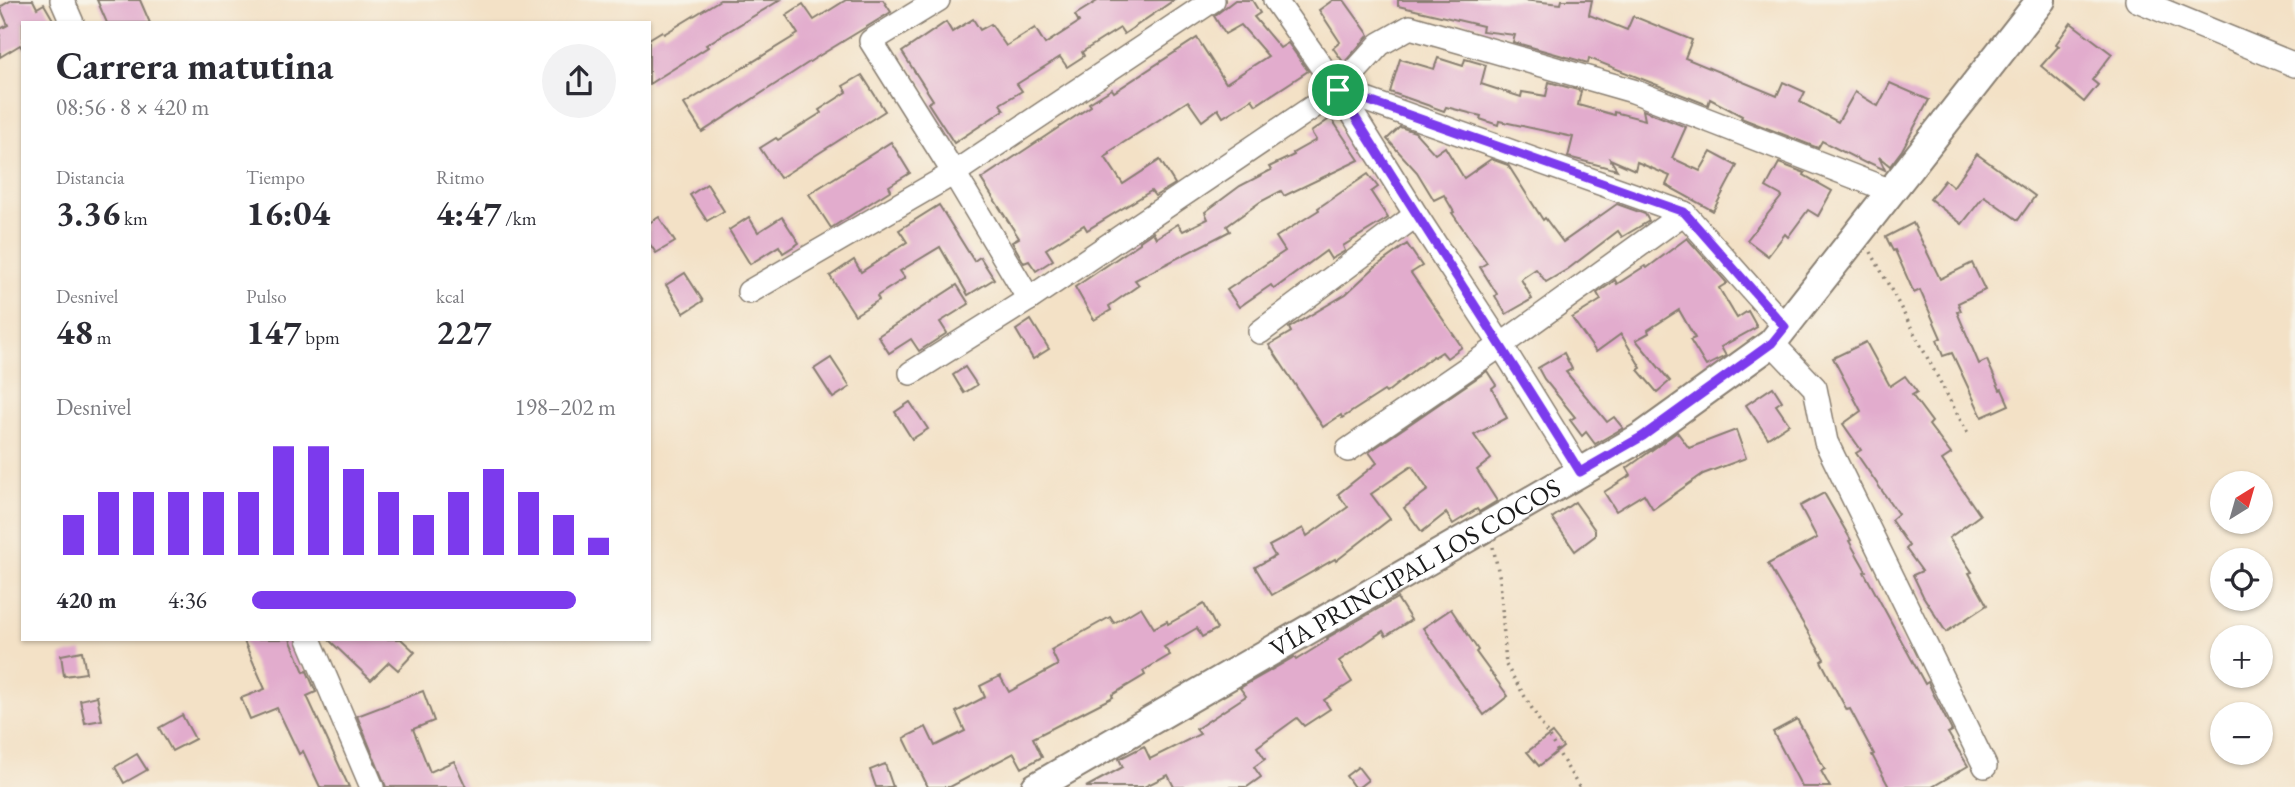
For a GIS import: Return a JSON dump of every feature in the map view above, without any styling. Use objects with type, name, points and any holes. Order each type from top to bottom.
[{"type":"street","points":[[62,0],[71,21]]},
{"type":"street","points":[[938,0],[871,41],[1029,299]]},
{"type":"street","points":[[749,292],[954,173],[1213,0]]},
{"type":"street","points":[[1276,0],[1338,90],[1580,472]]},
{"type":"street","name":"VÍA PRINCIPAL LOS COCOS","points":[[1036,787],[1643,436],[1779,335],[2041,0]]},
{"type":"street","points":[[2137,0],[2295,65]]},
{"type":"street","points":[[911,373],[1029,299],[1338,90],[1380,44],[1410,27],[1633,91],[1891,191]]},
{"type":"street","points":[[1338,90],[1684,212],[1779,335],[1815,388],[1826,442],[1985,766]]},
{"type":"street","points":[[1348,450],[1501,345],[1684,212]]},
{"type":"street","points":[[1260,332],[1416,215]]},
{"type":"street","points":[[310,641],[372,787]]},
{"type":"path","points":[[1860,231],[1969,436]]},
{"type":"path","points":[[1488,525],[1500,579],[1506,665],[1578,787]]},
{"type":"building","points":[[12,0],[33,0],[37,8],[44,4],[54,21],[21,21],[21,47],[0,57],[0,29],[8,25],[0,7]]},
{"type":"building","points":[[97,0],[140,0],[149,21],[106,21]]},
{"type":"building","points":[[720,0],[780,0],[651,83],[651,38],[662,31],[664,34]]},
{"type":"building","points":[[846,0],[883,0],[891,12],[702,132],[684,104],[798,34],[786,15],[803,4],[814,20]]},
{"type":"building","points":[[1099,0],[1174,0],[1124,34],[1120,28],[1082,52],[1084,56],[1067,67],[1060,57],[1017,84],[1022,91],[1000,104],[1004,110],[954,143],[928,103],[933,100],[902,52],[946,22],[952,32],[973,19],[980,30],[991,24],[1006,46],[1035,28],[1045,44],[1079,22],[1075,15]]},
{"type":"building","points":[[1235,0],[1252,0],[1260,13],[1254,17],[1280,48],[1288,43],[1308,71],[1256,105],[1252,99],[1223,117],[1218,109],[1202,121],[1188,101],[1109,152],[1105,157],[1123,184],[1160,160],[1175,184],[1155,196],[1151,191],[1087,230],[1084,225],[1046,249],[1053,260],[1036,271],[1029,261],[1024,263],[1012,242],[1019,238],[981,179],[1091,106],[1089,103],[1112,89],[1114,92],[1197,38],[1226,83],[1268,56],[1241,25],[1225,34],[1214,16]]},
{"type":"building","points":[[1333,0],[1344,0],[1369,35],[1344,63],[1333,48],[1340,42],[1319,10]]},
{"type":"building","points":[[1398,0],[1522,0],[1561,4],[1562,0],[1592,0],[1589,15],[1627,30],[1633,16],[1692,40],[1685,58],[1777,96],[1783,82],[1805,92],[1800,102],[1838,122],[1855,92],[1878,106],[1890,83],[1929,100],[1902,150],[1890,166],[1879,157],[1885,170],[1822,141],[1818,148],[1741,118],[1742,116],[1710,99],[1708,105],[1589,58],[1588,63],[1513,42],[1515,35],[1482,31],[1483,26],[1398,6]]},
{"type":"building","points":[[2071,23],[2112,54],[2092,80],[2098,85],[2084,102],[2041,66],[2059,46],[2056,44]]},
{"type":"building","points":[[1438,58],[1463,66],[1465,59],[1486,65],[1481,84],[1521,97],[1522,92],[1546,96],[1549,82],[1581,91],[1578,105],[1645,120],[1643,110],[1686,127],[1672,158],[1700,171],[1711,152],[1737,166],[1713,211],[1666,185],[1670,176],[1637,162],[1635,170],[1610,159],[1617,170],[1568,157],[1573,137],[1499,121],[1498,125],[1480,119],[1481,116],[1446,107],[1444,111],[1390,92],[1400,59],[1434,69]]},
{"type":"building","points":[[862,75],[885,111],[780,178],[760,148],[821,113],[819,110],[847,92],[843,86]]},
{"type":"building","points":[[1331,118],[1359,160],[1284,196],[1281,191],[1260,202],[1227,226],[1230,231],[1135,280],[1139,285],[1109,306],[1111,310],[1094,320],[1075,287],[1153,232],[1156,238],[1178,224],[1183,231],[1208,219],[1205,212],[1240,186],[1271,170],[1269,167],[1316,140],[1311,132]]},
{"type":"building","points":[[1400,127],[1415,132],[1435,154],[1445,147],[1464,178],[1491,159],[1508,165],[1543,220],[1545,218],[1563,242],[1617,204],[1645,214],[1649,221],[1622,237],[1618,231],[1568,269],[1546,282],[1536,269],[1521,279],[1532,299],[1506,314],[1480,267],[1487,263],[1452,213],[1454,212],[1444,195],[1434,200],[1417,172],[1387,139]]},
{"type":"building","points":[[891,142],[910,173],[889,186],[891,190],[831,228],[809,194]]},
{"type":"building","points":[[1977,154],[2035,196],[2018,220],[1984,196],[1962,224],[1930,199],[1945,180],[1953,187]]},
{"type":"building","points":[[1779,163],[1805,173],[1804,175],[1832,191],[1818,216],[1808,210],[1788,237],[1785,234],[1768,256],[1747,240],[1782,196],[1766,187]]},
{"type":"building","points":[[1368,174],[1378,187],[1371,192],[1388,218],[1343,246],[1345,251],[1331,259],[1326,251],[1274,289],[1271,285],[1239,307],[1227,290],[1285,251],[1276,237]]},
{"type":"building","points":[[707,184],[724,211],[707,221],[690,195]]},
{"type":"building","points":[[939,205],[974,261],[980,257],[994,279],[968,295],[940,247],[900,271],[905,278],[877,296],[879,300],[855,315],[830,276],[854,260],[861,272],[907,242],[899,230]]},
{"type":"building","points":[[659,217],[675,242],[656,253],[651,246],[651,222]]},
{"type":"building","points":[[749,217],[758,232],[782,217],[799,243],[783,253],[779,246],[750,264],[729,230]]},
{"type":"building","points":[[1913,223],[1940,279],[1972,263],[1985,290],[1958,303],[1961,311],[1957,312],[1979,364],[1987,360],[2009,405],[1982,417],[1952,353],[1943,356],[1937,340],[1941,338],[1920,290],[1914,293],[1895,250],[1893,251],[1886,237]]},
{"type":"building","points":[[1687,238],[1727,283],[1719,288],[1737,318],[1748,311],[1757,327],[1721,347],[1726,356],[1706,366],[1690,340],[1695,338],[1679,310],[1648,330],[1649,333],[1636,340],[1670,381],[1657,392],[1638,370],[1641,368],[1621,334],[1596,352],[1572,318],[1601,300],[1597,293],[1615,280],[1617,284],[1645,266],[1647,268]]},
{"type":"building","points":[[1407,244],[1422,266],[1411,273],[1462,347],[1447,358],[1442,352],[1433,356],[1386,393],[1384,391],[1323,427],[1269,345],[1291,332],[1289,328],[1346,294],[1375,267]]},
{"type":"building","points":[[685,273],[703,301],[684,313],[666,285]]},
{"type":"building","points":[[957,285],[969,304],[940,322],[947,333],[919,351],[911,339],[889,353],[878,336]]},
{"type":"building","points":[[1031,320],[1049,349],[1033,359],[1016,330]]},
{"type":"building","points":[[1866,342],[1890,386],[1905,376],[1917,392],[1912,395],[1932,422],[1929,425],[1951,454],[1942,460],[1980,515],[1949,538],[1972,572],[1969,573],[1987,605],[1946,632],[1913,575],[1922,571],[1906,549],[1909,546],[1891,520],[1898,514],[1856,453],[1861,450],[1843,424],[1861,411],[1833,358]]},
{"type":"building","points":[[1564,353],[1572,369],[1566,372],[1607,422],[1614,417],[1623,428],[1595,444],[1586,432],[1582,436],[1570,420],[1575,417],[1538,368]]},
{"type":"building","points":[[831,358],[850,387],[833,398],[814,369]]},
{"type":"building","points":[[965,367],[977,385],[964,393],[953,375]]},
{"type":"building","points":[[1487,371],[1496,385],[1492,388],[1507,418],[1474,435],[1491,459],[1477,470],[1497,501],[1479,512],[1477,509],[1453,524],[1446,513],[1422,532],[1404,508],[1428,490],[1412,466],[1371,494],[1390,519],[1336,561],[1335,559],[1272,595],[1255,567],[1275,556],[1269,546],[1303,528],[1307,536],[1348,507],[1338,494],[1377,463],[1369,452]]},
{"type":"building","points":[[1773,387],[1782,401],[1776,405],[1789,424],[1768,438],[1746,405]]},
{"type":"building","points":[[910,402],[928,429],[912,439],[895,412]]},
{"type":"building","points":[[1736,430],[1746,458],[1703,474],[1653,509],[1644,494],[1616,511],[1604,492],[1631,475],[1627,468],[1677,432],[1689,448]]},
{"type":"building","points":[[1824,493],[1925,684],[1928,682],[1952,731],[1948,733],[1968,766],[1932,787],[1889,787],[1850,709],[1847,710],[1821,661],[1824,659],[1768,564],[1817,538],[1800,506]]},
{"type":"building","points":[[1575,502],[1595,530],[1595,536],[1575,551],[1552,518]]},
{"type":"building","points":[[1397,598],[1411,620],[1386,636],[1383,631],[1339,661],[1352,682],[1324,700],[1330,709],[1304,726],[1297,718],[1257,747],[1265,759],[1254,767],[1261,777],[1247,787],[1174,787],[1168,775],[1144,787],[1086,787],[1123,767],[1119,759],[1144,746],[1150,759],[1200,734],[1196,729],[1246,696],[1240,688],[1294,657],[1296,660],[1328,640],[1327,638]]},
{"type":"building","points":[[1204,604],[1217,629],[1202,637],[1197,628],[1164,647],[1170,655],[1143,671],[1145,675],[1112,695],[1113,697],[1033,738],[1042,757],[1022,768],[1014,753],[950,787],[928,787],[904,738],[926,727],[935,746],[965,731],[956,712],[985,697],[980,686],[1000,676],[1009,692],[1058,665],[1051,650],[1110,617],[1114,623],[1141,607],[1154,628],[1167,621],[1168,624]]},
{"type":"building","points":[[1451,609],[1478,650],[1476,652],[1508,696],[1484,715],[1423,628]]},
{"type":"building","points":[[244,641],[291,641],[316,692],[307,696],[349,787],[320,787],[303,751],[299,754],[277,708],[250,719],[241,698],[265,689]]},
{"type":"building","points":[[330,641],[403,641],[415,652],[398,670],[389,662],[371,680]]},
{"type":"building","points":[[82,651],[86,673],[64,676],[61,655]]},
{"type":"building","points":[[423,691],[434,721],[413,729],[430,772],[454,761],[466,787],[386,787],[357,716]]},
{"type":"building","points":[[97,696],[102,720],[85,723],[80,700]]},
{"type":"building","points":[[182,715],[195,739],[172,751],[159,728]]},
{"type":"building","points":[[1797,719],[1825,769],[1821,771],[1830,787],[1802,787],[1773,732]]},
{"type":"building","points":[[1552,733],[1563,747],[1539,766],[1527,752]]},
{"type":"building","points":[[137,754],[147,770],[124,783],[115,767]]},
{"type":"building","points":[[885,764],[893,787],[876,787],[870,770]]},
{"type":"building","points":[[1358,767],[1368,780],[1359,787],[1354,787],[1346,776]]},
{"type":"route","points":[[1338,90],[1684,212],[1785,327],[1772,343],[1643,436],[1580,472],[1338,90]]}]
